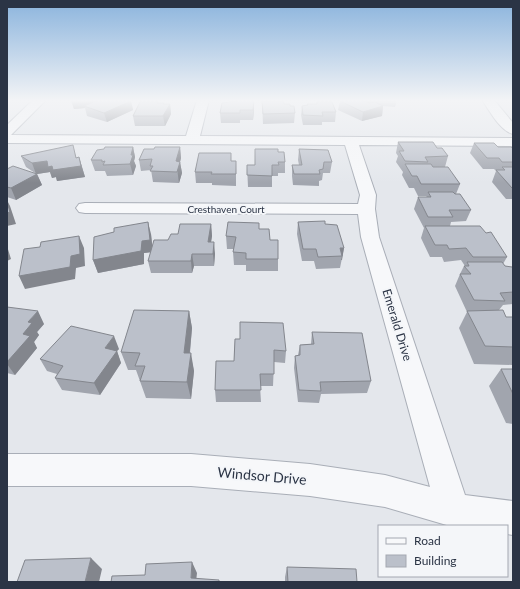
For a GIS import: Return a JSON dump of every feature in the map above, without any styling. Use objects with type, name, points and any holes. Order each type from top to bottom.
[{"type":"street","points":[[192,140],[195,127]]},
{"type":"street","points":[[7,139],[513,142]]},
{"type":"street","name":"Emerald Drive","points":[[350,140],[368,195],[366,209],[370,237],[453,510]]},
{"type":"street","name":"Cresthaven Court","points":[[85,208],[366,209]]},
{"type":"street","name":"Windsor Drive","points":[[7,470],[191,470],[310,480],[385,490],[453,510],[513,518]]},
{"type":"building","points":[[398,142],[433,142],[437,148],[442,148],[448,156],[425,157],[428,162],[405,161],[399,151],[404,151]]},
{"type":"building","points":[[474,143],[494,143],[498,147],[511,147],[513,149],[513,162],[502,162],[499,158],[487,158]]},
{"type":"building","points":[[73,145],[76,158],[79,157],[81,166],[53,170],[52,166],[48,167],[47,161],[32,163],[21,156]]},
{"type":"building","points":[[105,147],[133,147],[131,155],[133,155],[130,164],[103,165],[105,161],[102,162],[102,160],[91,160],[97,150],[104,149]]},
{"type":"building","points":[[155,147],[180,147],[176,161],[180,162],[177,172],[150,171],[153,166],[150,166],[152,159],[139,160],[144,149],[154,149]]},
{"type":"building","points":[[255,149],[278,149],[278,152],[284,152],[285,162],[278,162],[279,165],[272,165],[272,176],[247,175],[247,165],[255,165]]},
{"type":"building","points":[[299,149],[328,150],[332,162],[324,162],[323,169],[319,170],[320,174],[294,174],[292,165],[302,165]]},
{"type":"building","points":[[199,153],[231,153],[231,161],[236,161],[236,174],[211,174],[212,172],[195,172]]},
{"type":"building","points":[[405,164],[431,164],[433,167],[448,167],[460,184],[421,184],[417,176],[412,176]]},
{"type":"building","points":[[13,166],[37,174],[11,188],[7,187],[7,169]]},
{"type":"building","points":[[502,167],[513,167],[513,188],[496,170],[505,170]]},
{"type":"building","points":[[428,192],[453,192],[455,194],[460,194],[471,210],[449,210],[453,217],[428,217],[418,197],[431,197]]},
{"type":"building","points":[[7,202],[10,212],[7,213]]},
{"type":"building","points":[[325,221],[325,224],[337,225],[344,248],[340,248],[342,256],[318,257],[316,249],[303,249],[298,222]]},
{"type":"building","points":[[148,222],[150,240],[142,241],[141,251],[93,260],[94,237],[114,232],[114,228]]},
{"type":"building","points":[[228,222],[259,223],[259,229],[269,229],[270,240],[278,240],[278,259],[246,259],[246,253],[233,252],[236,237],[226,236]]},
{"type":"building","points":[[180,224],[211,224],[208,242],[214,242],[213,254],[192,254],[191,261],[148,261],[154,240],[168,240],[171,234],[178,234]]},
{"type":"building","points":[[425,226],[480,226],[486,233],[491,232],[507,257],[473,257],[466,248],[449,249],[447,245],[435,245]]},
{"type":"building","points":[[79,236],[80,254],[71,256],[70,267],[19,276],[24,249],[40,247],[41,242]]},
{"type":"building","points":[[467,262],[502,262],[505,266],[512,267],[513,292],[500,293],[505,301],[474,300],[460,274],[471,274],[464,266],[469,266]]},
{"type":"building","points":[[7,307],[38,311],[28,322],[32,323],[23,334],[30,336],[7,362]]},
{"type":"building","points":[[134,310],[189,311],[184,353],[191,353],[187,382],[140,381],[145,366],[135,366],[140,353],[121,352]]},
{"type":"building","points":[[503,310],[506,317],[513,317],[513,347],[485,346],[467,311]]},
{"type":"building","points":[[240,322],[283,323],[286,351],[274,350],[274,374],[260,374],[261,390],[215,390],[216,361],[234,361],[235,339],[240,339]]},
{"type":"building","points":[[71,326],[114,336],[105,348],[117,351],[94,383],[55,378],[63,366],[40,359]]},
{"type":"building","points":[[312,332],[362,333],[371,381],[320,382],[321,391],[299,390],[295,356],[300,355],[300,345],[314,344]]},
{"type":"building","points":[[501,369],[513,369],[513,394]]},
{"type":"building","points":[[91,558],[85,582],[17,582],[25,560]]},
{"type":"building","points":[[192,562],[191,578],[219,580],[219,582],[111,582],[112,576],[145,575],[146,564]]},
{"type":"building","points":[[287,567],[356,569],[357,582],[288,582]]}]
